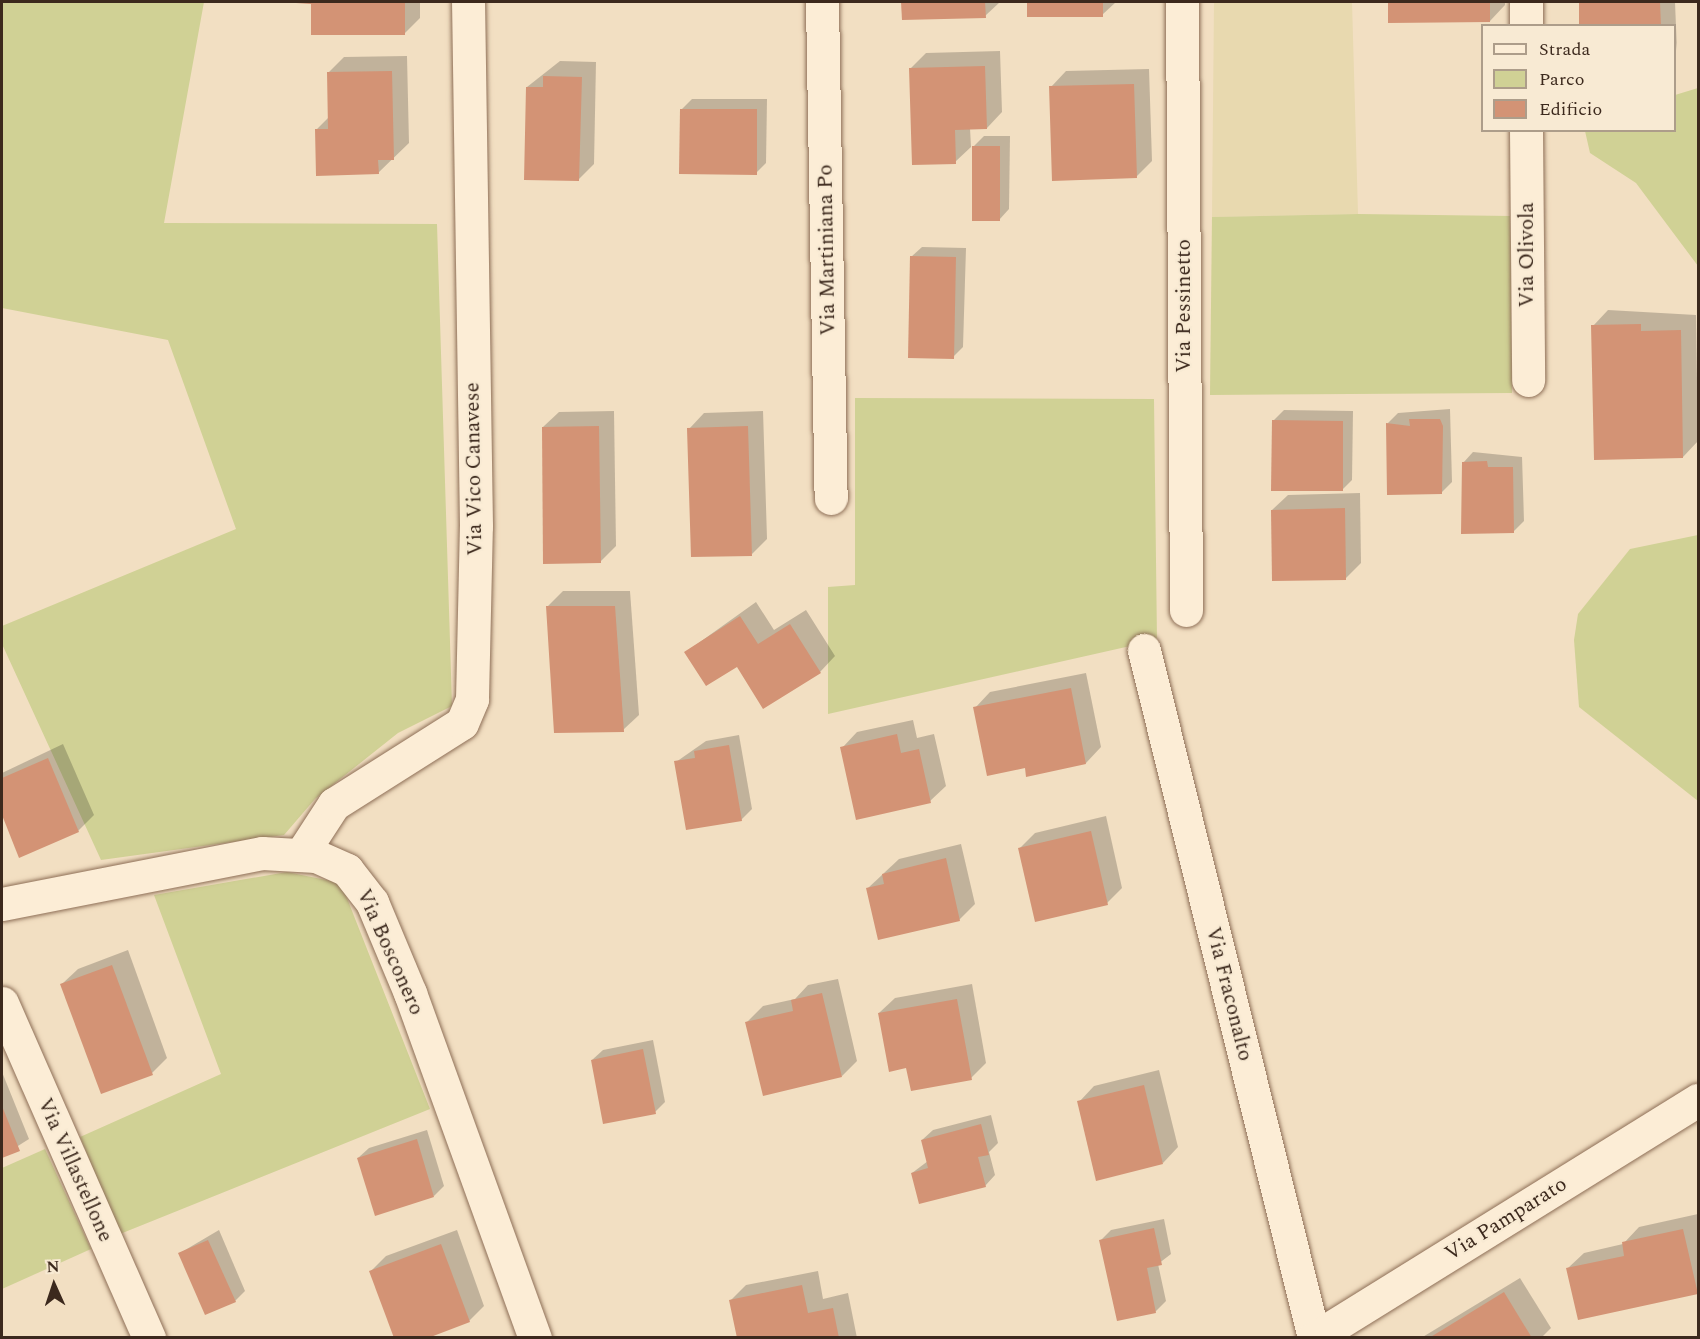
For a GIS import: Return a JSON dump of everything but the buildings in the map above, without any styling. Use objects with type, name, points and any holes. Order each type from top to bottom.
[{"type":"street","name":"Via Vico Canavese","points":[[302,853],[334,804],[462,723],[472,699],[476,526],[468,2]]},
{"type":"street","name":"Via Martiniana Po","points":[[822,2],[831,498]]},
{"type":"street","name":"Via Pessinetto","points":[[1182,2],[1186,610]]},
{"type":"street","points":[[1526,2],[1526,24]]},
{"type":"street","name":"Via Olivola","points":[[1526,132],[1528,380]]},
{"type":"street","name":"Via Fraconalto","points":[[1144,650],[1314,1338]]},
{"type":"street","name":"Via Bosconero","points":[[2,904],[236,857],[302,853],[347,870],[372,902],[535,1338]]},
{"type":"street","name":"Via Villastellone","points":[[2,1003],[149,1338]]},
{"type":"street","name":"Via Pamparato","points":[[1314,1338],[1698,1100]]},
{"type":"shaded area","points":[[1214,2],[1352,2],[1358,214],[1212,217]]},
{"type":"green space","points":[[2,2],[204,2],[164,223],[437,224],[452,706],[398,733],[315,799],[284,835],[101,860],[2,644],[2,626],[236,529],[168,340],[2,308]]},
{"type":"green space","points":[[1698,88],[1698,266],[1636,183],[1590,153],[1585,132],[1676,132],[1676,95]]},
{"type":"green space","points":[[1358,214],[1510,216],[1512,393],[1210,395],[1212,217]]},
{"type":"green space","points":[[855,398],[1154,399],[1157,640],[828,714],[828,587],[855,585]]},
{"type":"green space","points":[[1698,535],[1698,801],[1579,707],[1574,640],[1578,614],[1630,549]]},
{"type":"green space","points":[[287,872],[341,883],[430,1109],[120,1234],[80,1137],[221,1074],[154,895]]},
{"type":"green space","points":[[45,1149],[91,1249],[2,1289],[2,1168]]}]
